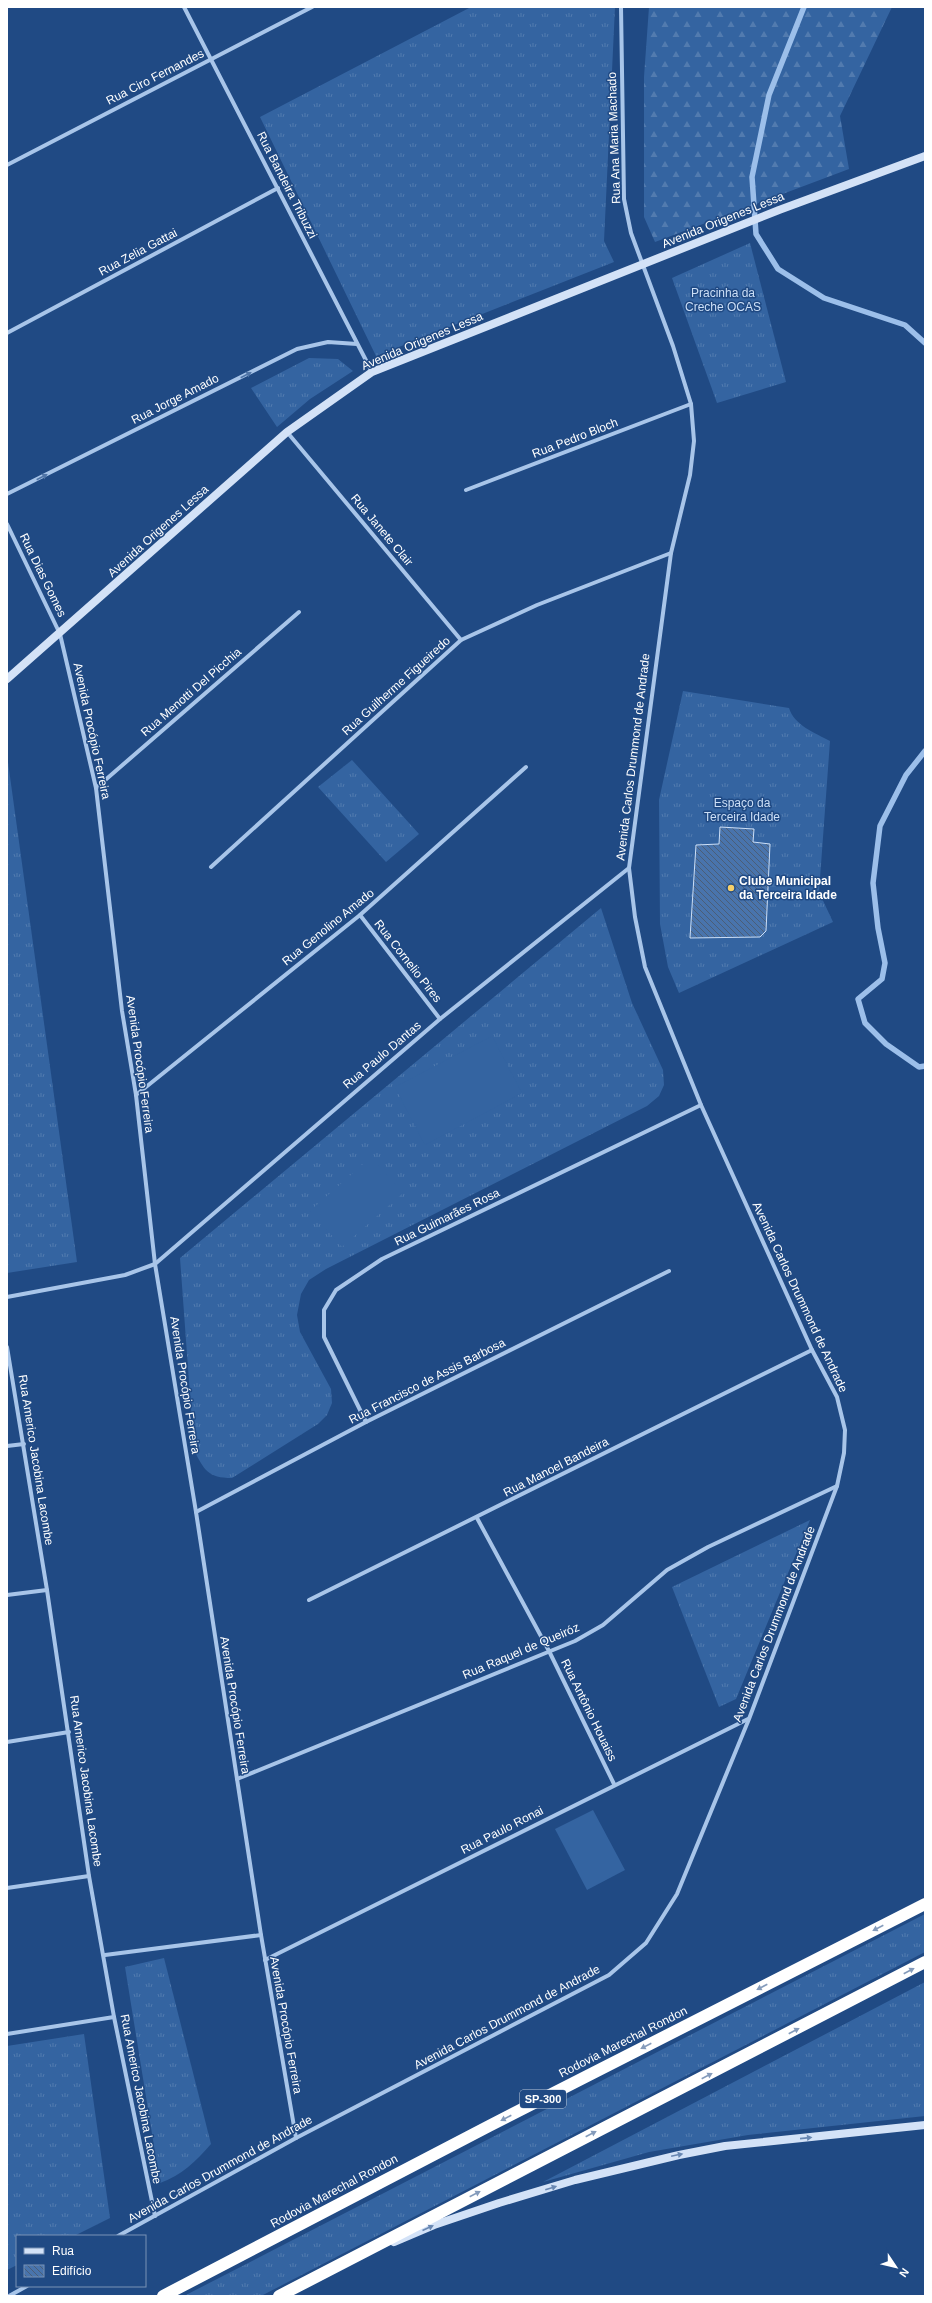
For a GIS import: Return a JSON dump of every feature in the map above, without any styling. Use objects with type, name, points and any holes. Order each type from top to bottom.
[{"type":"highway","points":[[898,1918],[925,1900]]},
{"type":"highway","name":"Rodovia Marechal Rondon","points":[[163,2296],[489,2126],[925,1904]]},
{"type":"highway","points":[[279,2296],[925,1962]]},
{"type":"street","name":"Rua Bandeira Tribuzzi","points":[[184,7],[372,372]]},
{"type":"street","name":"Rua Ciro Fernandes","points":[[7,165],[312,7]]},
{"type":"street","name":"Rua Ana Maria Machado","points":[[621,7],[624,199],[631,233],[641,266]]},
{"type":"street","name":"Avenida Origenes Lessa","points":[[7,679],[60,634],[287,432],[372,372],[641,266],[725,231],[925,156]]},
{"type":"street","name":"Rua Zelia Gattai","points":[[7,333],[278,188]]},
{"type":"street","name":"Avenida Carlos Drummond de Andrade","points":[[120,2235],[296,2138],[609,1975],[646,1943],[677,1894],[748,1719],[838,1486],[844,1453],[845,1430],[837,1398],[812,1350],[701,1105],[645,967],[635,917],[629,868],[671,553],[690,475],[694,441],[691,404],[673,346],[641,266]]},
{"type":"street","name":"Rua Jorge Amado","points":[[7,494],[297,349],[328,342],[357,344]]},
{"type":"street","name":"Rua Pedro Bloch","points":[[466,490],[691,404]]},
{"type":"street","name":"Rua Janete Clair","points":[[287,432],[461,640]]},
{"type":"street","name":"Rua Dias Gomes","points":[[7,524],[60,634]]},
{"type":"street","name":"Rua Guilherme Figueiredo","points":[[211,867],[461,640],[537,605],[671,553]]},
{"type":"street","name":"Rua Menotti Del Picchia","points":[[96,788],[299,612]]},
{"type":"street","name":"Avenida Procópio Ferreira","points":[[60,634],[96,788],[122,1011],[136,1095],[154,1264],[196,1512],[260,1935],[296,2138]]},
{"type":"street","name":"Rua Genolino Amado","points":[[136,1095],[360,915],[526,767]]},
{"type":"street","name":"Rua Paulo Dantas","points":[[7,1297],[126,1275],[154,1264],[440,1019],[629,868]]},
{"type":"street","name":"Rua Cornelio Pires","points":[[360,915],[440,1019]]},
{"type":"street","name":"Rua Guimarães Rosa","points":[[366,1422],[324,1338],[324,1310],[336,1290],[382,1259],[701,1105]]},
{"type":"street","name":"Rua Francisco de Assis Barbosa","points":[[196,1512],[366,1422],[669,1271]]},
{"type":"street","name":"Rua Americo Jacobina Lacombe","points":[[7,1347],[47,1590],[89,1876],[114,2018],[155,2216]]},
{"type":"street","name":"Rua Manoel Bandeira","points":[[310,1600],[812,1350]]},
{"type":"street","points":[[7,1446],[24,1444]]},
{"type":"street","name":"Rua Raquel de Queiróz","points":[[237,1779],[575,1641],[603,1625],[667,1570],[708,1547],[838,1486]]},
{"type":"street","name":"Rua Antônio Houaiss","points":[[477,1518],[549,1651],[614,1784]]},
{"type":"street","points":[[7,1596],[47,1590]]},
{"type":"street","name":"Rua Paulo Ronai","points":[[265,1960],[614,1784],[748,1719]]},
{"type":"street","points":[[7,1742],[69,1732]]},
{"type":"street","points":[[7,1888],[89,1876]]},
{"type":"street","points":[[104,1955],[260,1935]]},
{"type":"street","points":[[7,2034],[114,2018]]},
{"type":"street","points":[[315,2278],[434,2225],[575,2180],[725,2146],[925,2125]]},
{"type":"street","points":[[9,2296],[25,2287]]},
{"type":"green space","points":[[471,7],[615,7],[604,241],[614,262],[376,356],[260,117]]},
{"type":"green space","points":[[649,7],[892,7],[840,116],[849,169],[655,242],[644,217],[644,77]]},
{"type":"green space","name":"Pracinha da Creche OCAS","points":[[750,243],[786,382],[717,403],[672,278]]},
{"type":"green space","points":[[309,358],[338,359],[353,371],[310,399],[277,427],[251,388]]},
{"type":"green space","name":"Espaço da Terceira Idade","points":[[683,691],[789,708],[795,719],[800,724],[830,741],[819,892],[833,922],[679,993],[668,967],[660,924],[659,800]]},
{"type":"green space","points":[[7,755],[77,1262],[7,1273]]},
{"type":"green space","points":[[352,760],[419,834],[386,862],[318,787]]},
{"type":"green space","points":[[601,908],[632,1003],[663,1070],[664,1085],[659,1096],[647,1106],[326,1269],[309,1280],[301,1294],[297,1315],[300,1332],[331,1389],[332,1403],[327,1415],[318,1424],[232,1478],[224,1478],[208,1472],[204,1468],[194,1450],[180,1258]]},
{"type":"green space","points":[[492,1036],[522,1093],[425,1145],[395,1087]]},
{"type":"green space","points":[[371,1157],[403,1193],[342,1247],[310,1211]]},
{"type":"green space","points":[[810,1520],[736,1699],[719,1707],[672,1587]]},
{"type":"green space","points":[[593,1810],[625,1870],[587,1890],[555,1829]]},
{"type":"green space","points":[[925,1914],[925,1952],[261,2296],[184,2296]]},
{"type":"green space","points":[[164,1958],[211,2144],[182,2172],[160,2183],[125,1967]]},
{"type":"green space","points":[[925,1982],[925,2116],[748,2135],[649,2152],[543,2182]]},
{"type":"green space","points":[[84,2034],[110,2218],[76,2235],[16,2235],[16,2266],[7,2270],[7,2046]]},
{"type":"building","name":"Clube Municipal da Terceira Idade","points":[[720,827],[754,829],[753,842],[770,844],[766,931],[760,937],[690,938],[696,845],[719,844]]},
{"type":"waterway","points":[[804,7],[769,95],[752,177],[756,234],[778,269],[824,298],[905,325],[925,343]]},
{"type":"waterway","points":[[925,751],[906,775],[880,826],[873,883],[878,928],[885,963],[882,979],[858,999],[865,1023],[886,1044],[919,1067],[925,1066]]},
{"type":"place","name":"Clube Municipal da Terceira Idade","points":[[731,888]]}]
